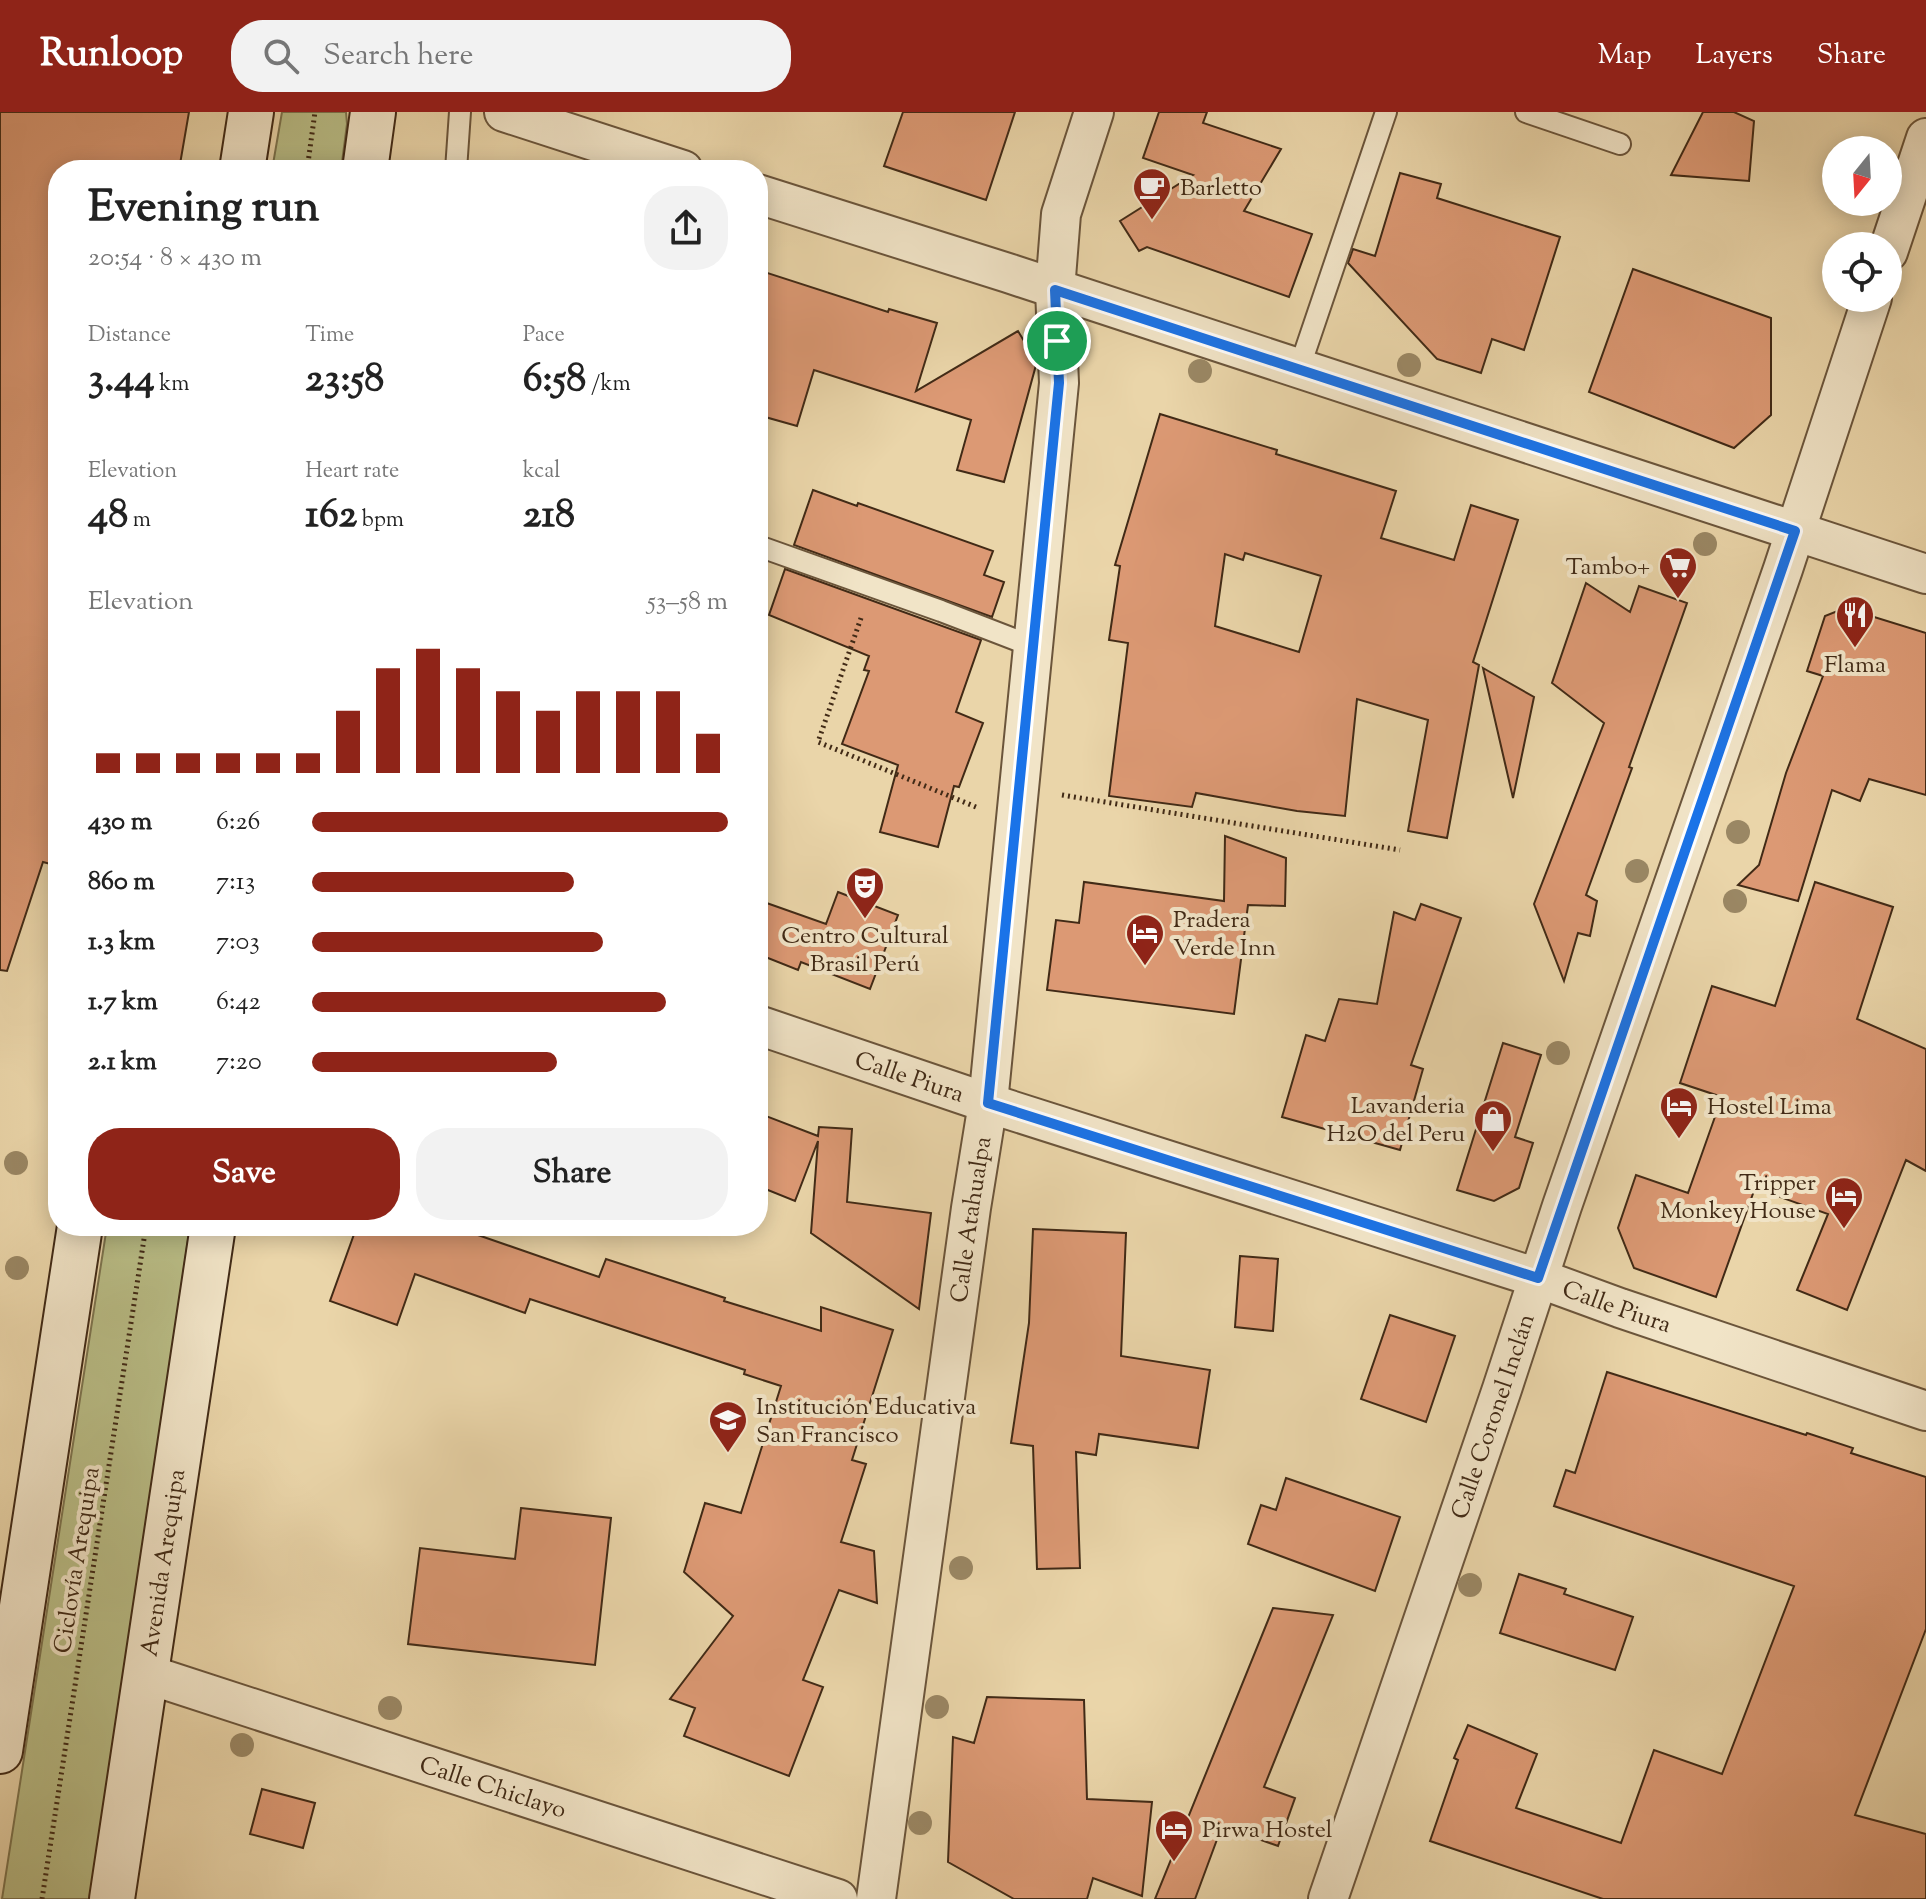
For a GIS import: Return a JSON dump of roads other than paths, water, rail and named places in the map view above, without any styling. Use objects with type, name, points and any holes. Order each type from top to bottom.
[{"type":"main road","points":[[244,160],[251,112]]},
{"type":"main road","points":[[370,160],[373,112]]},
{"type":"main road","points":[[0,1751],[78,1236]]},
{"type":"main road","name":"Avenida Arequipa","points":[[112,1899],[212,1236]]},
{"type":"street","points":[[504,112],[639,160]]},
{"type":"street","name":"Calle Atahualpa","points":[[876,1899],[988,1103],[1059,383],[1055,290],[1061,214],[1094,112]]},
{"type":"street","points":[[1895,232],[1926,138]]},
{"type":"street","points":[[768,197],[1926,574]]},
{"type":"street","name":"Calle Coronel Inclán","points":[[1328,1899],[1867,312]]},
{"type":"street","name":"Calle Piura","points":[[768,1028],[988,1103],[1538,1278],[1926,1411]]},
{"type":"street","name":"Calle Chiclayo","points":[[147,1674],[838,1899]]},
{"type":"lane","points":[[457,160],[460,112]]},
{"type":"lane","points":[[1299,369],[1386,112]]},
{"type":"lane","points":[[1526,112],[1620,144]]},
{"type":"lane","points":[[768,550],[1032,646]]},
{"type":"place","name":"Barletto","points":[[1152,221]]},
{"type":"place","name":"Tambo+","points":[[1678,600]]},
{"type":"place","name":"Flama","points":[[1855,649]]},
{"type":"place","name":"Centro Cultural Brasil Perú","points":[[865,920]]},
{"type":"place","name":"Pradera Verde Inn","points":[[1145,967]]},
{"type":"place","name":"Hostel Lima","points":[[1679,1140]]},
{"type":"place","name":"Lavanderia H2O del Peru","points":[[1493,1153]]},
{"type":"place","name":"Tripper Monkey House","points":[[1844,1230]]},
{"type":"place","name":"Institución Educativa San Francisco","points":[[728,1454]]},
{"type":"place","name":"Pirwa Hostel","points":[[1174,1863]]}]
